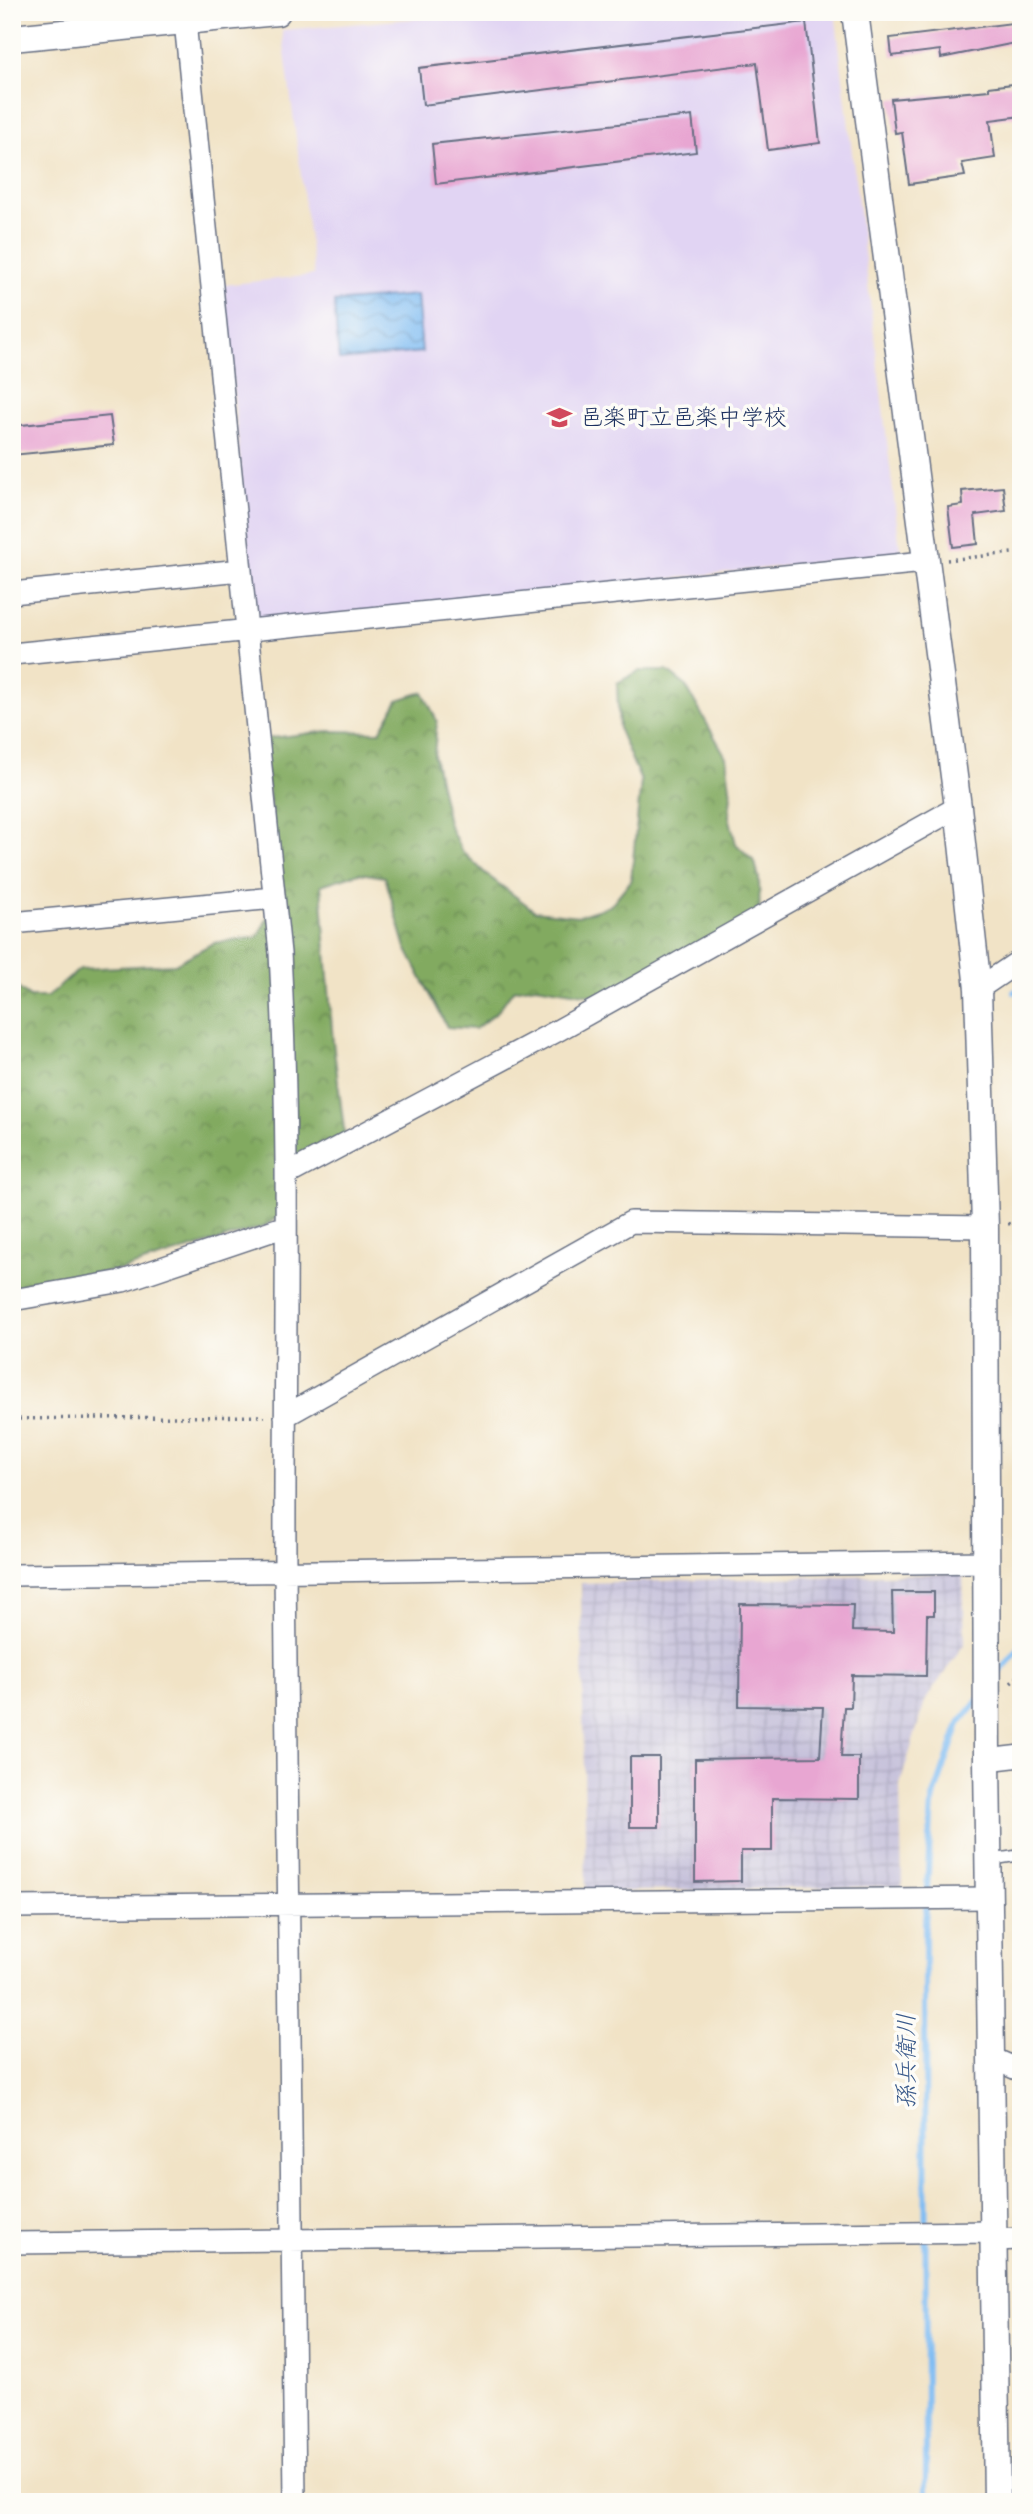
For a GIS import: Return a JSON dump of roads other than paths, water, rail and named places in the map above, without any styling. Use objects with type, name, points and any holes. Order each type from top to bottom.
[{"type":"street","points":[[12,37],[184,17],[277,12]]},
{"type":"street","points":[[855,12],[924,562],[958,807],[978,989],[985,1227],[987,1760],[997,2502]]},
{"type":"street","points":[[184,17],[275,898],[286,1076],[284,1144],[288,1174],[285,1573],[295,2502]]},
{"type":"street","points":[[12,654],[924,562]]},
{"type":"street","points":[[12,593],[241,570]]},
{"type":"street","points":[[288,1174],[558,1031],[958,807]]},
{"type":"street","points":[[12,923],[275,898]]},
{"type":"street","points":[[978,989],[1021,960]]},
{"type":"street","points":[[285,1416],[631,1222],[985,1227]]},
{"type":"street","points":[[12,1300],[123,1281],[286,1226]]},
{"type":"street","points":[[12,1575],[987,1562]]},
{"type":"street","points":[[987,1760],[1021,1756]]},
{"type":"street","points":[[12,1907],[990,1898]]},
{"type":"street","points":[[992,2058],[1021,2071]]},
{"type":"street","points":[[12,2243],[993,2236],[1021,2239]]},
{"type":"lane","points":[[990,1860],[1021,1855]]},
{"type":"water","points":[[417,295],[422,352],[339,360],[334,302]]},
{"type":"waterway","points":[[1014,992],[1021,988]]},
{"type":"waterway","name":"孫兵衛川","points":[[996,1677],[1021,1646]]},
{"type":"waterway","name":"孫兵衛川","points":[[926,2502],[925,1924],[932,1802],[959,1724],[978,1700]]},
{"type":"place","name":"邑楽町立邑楽中学校","points":[[560,417]]}]
